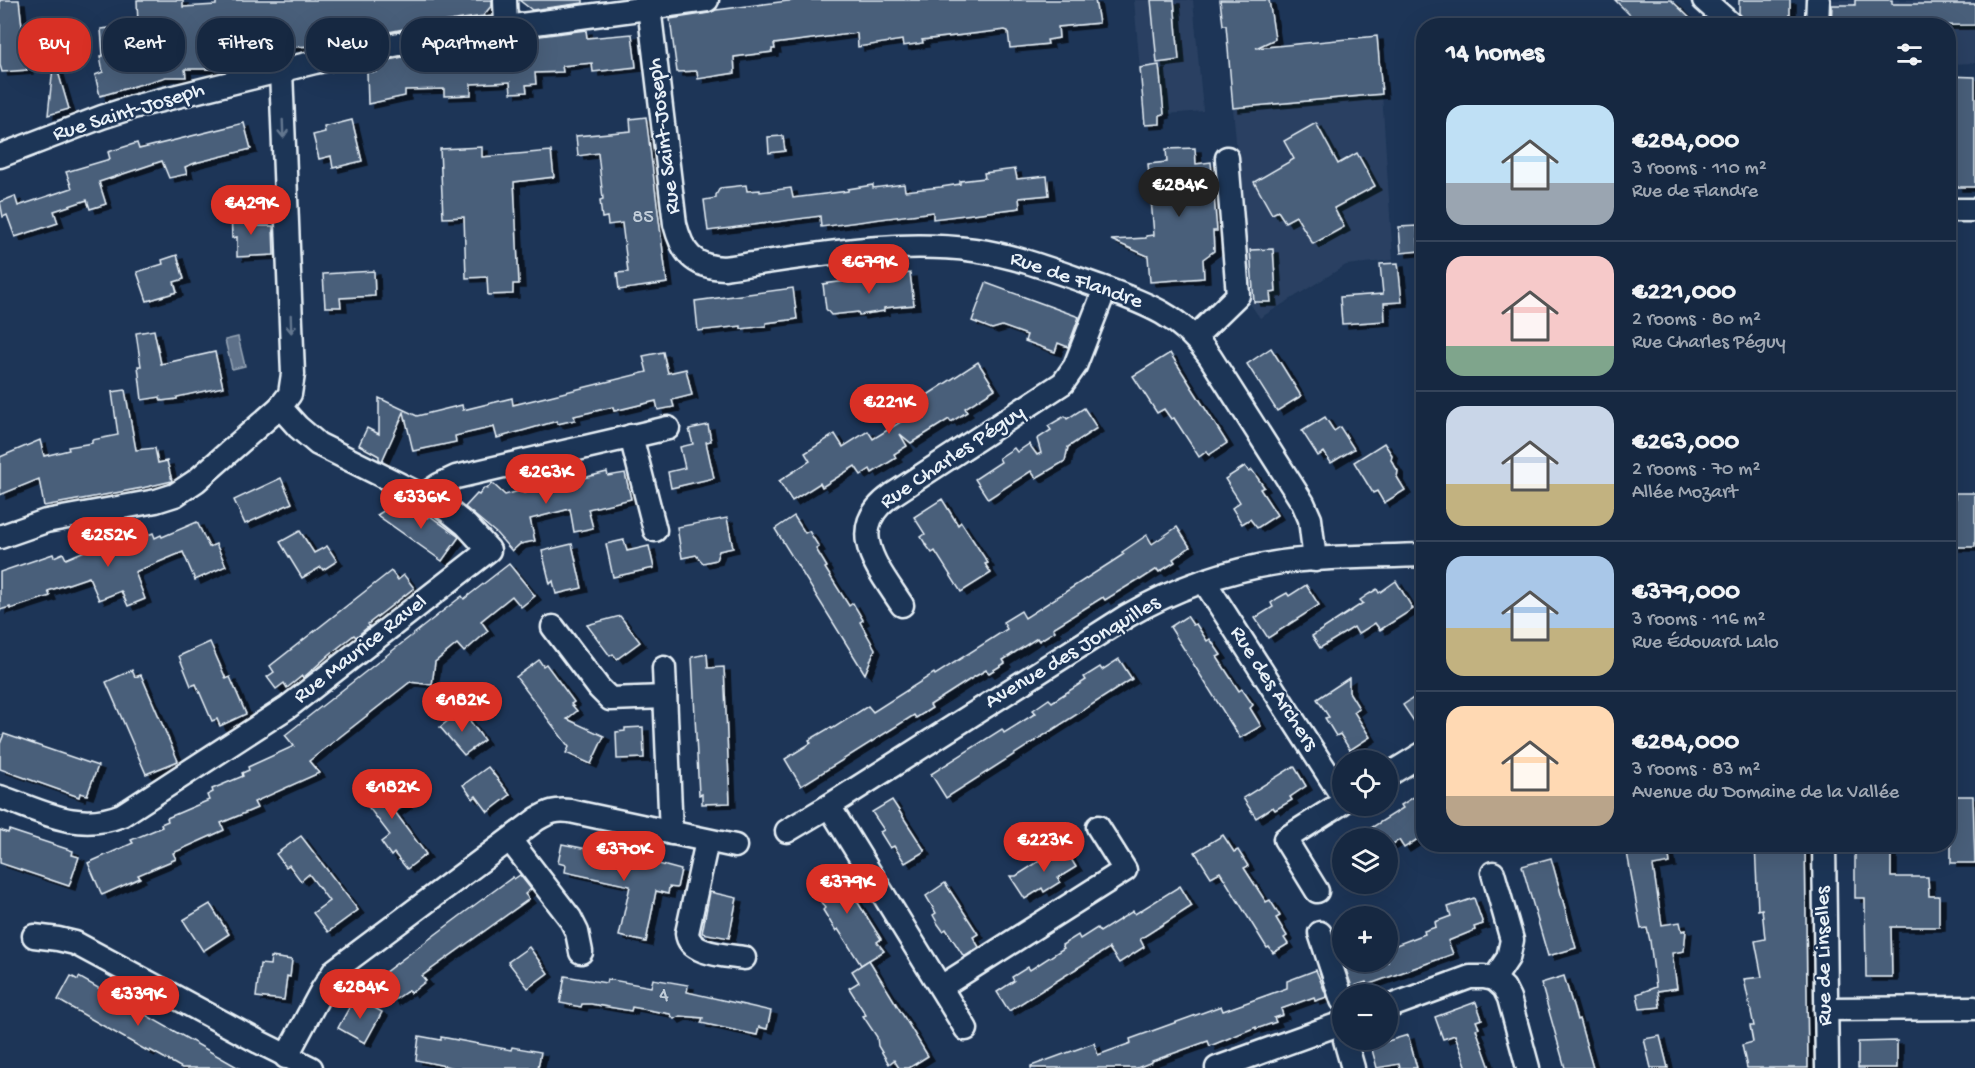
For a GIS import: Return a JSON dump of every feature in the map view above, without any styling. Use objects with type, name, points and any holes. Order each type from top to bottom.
[{"type":"street","points":[[505,0],[506,18]]},
{"type":"street","name":"Rue Saint-Joseph","points":[[537,21],[707,0]]},
{"type":"street","points":[[1704,0],[1724,18]]},
{"type":"street","points":[[1818,0],[1818,18]]},
{"type":"street","name":"Rue Saint-Joseph","points":[[649,7],[675,224],[682,246],[695,260]]},
{"type":"street","name":"Rue Saint-Joseph","points":[[294,68],[401,42]]},
{"type":"street","name":"Rue Saint-Joseph","points":[[1,154],[133,107],[277,72]]},
{"type":"street","points":[[0,537],[46,521],[156,501],[175,495],[196,481],[280,407],[290,394],[293,374],[281,72]]},
{"type":"street","points":[[1195,337],[1238,295],[1227,158]]},
{"type":"street","points":[[1956,210],[1975,210]]},
{"type":"street","name":"Rue de Flandre","points":[[695,260],[705,265],[724,268],[880,248],[974,250],[1008,257],[1105,289],[1165,313],[1195,337],[1303,503],[1310,519],[1315,560]]},
{"type":"street","name":"Rue Charles Péguy","points":[[902,605],[869,551],[867,532],[874,512],[883,501],[1063,383],[1075,366],[1105,289]]},
{"type":"street","name":"Rue Maurice Ravel","points":[[0,797],[72,822],[98,823],[110,820],[136,807],[288,707],[489,550],[455,515],[424,495],[318,444],[280,407]]},
{"type":"street","points":[[424,495],[456,477],[668,428]]},
{"type":"street","points":[[631,436],[655,530]]},
{"type":"street","name":"Avenue des Jonquilles","points":[[787,831],[1127,616],[1162,597],[1204,581],[1269,564],[1416,555]]},
{"type":"street","name":"Rue des Archers","points":[[1204,581],[1332,780]]},
{"type":"street","points":[[553,627],[610,699],[665,697]]},
{"type":"street","points":[[664,668],[670,832]]},
{"type":"street","points":[[1398,769],[1416,758]]},
{"type":"street","points":[[829,806],[966,1029]]},
{"type":"street","points":[[286,1057],[335,970],[544,814],[560,809],[735,846]]},
{"type":"street","points":[[1317,891],[1285,839],[1332,809]]},
{"type":"street","points":[[941,987],[1125,870],[1098,827]]},
{"type":"street","points":[[510,840],[570,918],[577,932],[581,952]]},
{"type":"street","points":[[707,841],[687,939],[694,947],[702,950],[744,958]]},
{"type":"street","name":"Rue de Linselles","points":[[1824,852],[1827,1068]]},
{"type":"street","points":[[1493,873],[1512,940],[1508,958],[1494,979]]},
{"type":"street","points":[[1320,933],[1337,984]]},
{"type":"street","points":[[34,936],[75,943],[310,1068]]},
{"type":"street","points":[[1398,1003],[1470,977],[1480,976],[1494,979],[1504,988],[1509,998],[1528,1068]]},
{"type":"street","points":[[1826,1009],[1975,1008]]},
{"type":"street","points":[[1217,1068],[1332,1033]]},
{"type":"street","points":[[1348,1050],[1353,1068]]},
{"type":"shaded area","points":[[1134,0],[1193,0],[1203,111],[1144,116]]},
{"type":"shaded area","points":[[1832,0],[1975,0],[1975,63],[1956,64],[1956,18],[1831,18]]},
{"type":"shaded area","points":[[1382,94],[1393,260],[1346,265],[1260,318],[1251,305],[1233,108]]},
{"type":"shaded area","points":[[238,337],[245,366],[232,369],[225,340]]},
{"type":"building","points":[[0,0],[19,0],[21,18],[18,18],[18,71],[2,72],[0,65]]},
{"type":"building","points":[[137,0],[183,0],[183,7],[216,5],[216,0],[492,0],[492,5],[483,16],[401,18],[401,30],[389,32],[389,18],[306,18],[306,46],[294,47],[294,18],[197,18],[197,69],[185,69],[185,18],[138,18]]},
{"type":"building","points":[[519,0],[583,0],[583,3],[532,10]]},
{"type":"building","points":[[796,0],[1095,0],[1099,23],[1058,27],[1059,38],[1047,40],[1048,44],[1010,48],[1008,31],[1005,30],[922,40],[923,43],[903,46],[902,40],[858,47],[857,33],[774,44],[775,49],[772,49],[772,52],[734,57],[735,73],[698,79],[697,71],[677,72],[670,19],[716,10]]},
{"type":"building","points":[[1151,0],[1174,0],[1179,60],[1157,63]]},
{"type":"building","points":[[1220,0],[1269,0],[1275,39],[1256,48],[1377,36],[1382,94],[1233,108],[1226,25],[1223,25]]},
{"type":"building","points":[[1615,0],[1671,0],[1690,18],[1633,18]]},
{"type":"building","points":[[1739,0],[1790,0],[1790,18],[1743,18],[1739,13]]},
{"type":"building","points":[[1855,0],[1892,0],[1892,4],[1975,4],[1975,25],[1956,25],[1956,18],[1831,18],[1832,5],[1855,5]]},
{"type":"building","points":[[101,29],[103,29],[103,56]]},
{"type":"building","points":[[586,30],[587,38],[632,34],[636,67],[593,72],[592,63],[562,66],[563,72],[535,73],[536,84],[526,85],[527,92],[511,93],[510,82],[471,84],[471,95],[444,96],[444,89],[405,90],[405,96],[368,104],[367,72],[389,72],[389,60],[401,57],[401,72],[537,72],[537,36]]},
{"type":"building","points":[[100,56],[103,56],[103,72]]},
{"type":"building","points":[[1159,65],[1164,114],[1160,115],[1160,124],[1145,125],[1140,68]]},
{"type":"building","points":[[185,69],[186,77],[166,77],[100,96],[95,75],[103,72],[185,72]]},
{"type":"building","points":[[53,72],[58,72],[69,109],[48,115]]},
{"type":"building","points":[[1956,76],[1975,77],[1975,187],[1956,187]]},
{"type":"building","points":[[646,117],[667,283],[619,290],[617,273],[628,272],[622,223],[608,225],[607,217],[602,218],[600,200],[603,199],[598,153],[578,156],[576,136],[631,131],[630,119]]},
{"type":"building","points":[[352,120],[362,161],[333,168],[331,156],[319,159],[313,135],[325,132],[324,127]]},
{"type":"building","points":[[244,123],[251,149],[195,163],[185,167],[187,174],[169,178],[162,161],[99,182],[106,204],[90,209],[87,200],[54,211],[58,223],[15,237],[7,215],[3,217],[0,202],[15,196],[18,206],[72,188],[66,172],[110,159],[108,152],[137,143],[139,149]]},
{"type":"building","points":[[1316,123],[1338,164],[1357,153],[1375,186],[1334,208],[1344,227],[1313,244],[1296,216],[1285,222],[1278,211],[1272,214],[1254,182],[1294,159],[1284,141]]},
{"type":"building","points":[[783,136],[785,151],[769,153],[768,137]]},
{"type":"building","points":[[482,147],[482,157],[551,151],[554,177],[514,182],[519,284],[513,284],[513,294],[488,295],[487,277],[466,278],[464,217],[443,218],[440,149]]},
{"type":"building","points":[[1195,148],[1196,164],[1211,162],[1217,231],[1213,231],[1214,251],[1203,259],[1204,278],[1150,282],[1148,256],[1111,240],[1146,238],[1146,236],[1154,235],[1148,164],[1167,162],[1166,149]]},
{"type":"building","points":[[1015,169],[1017,179],[1047,176],[1049,195],[1019,198],[1020,208],[933,219],[933,212],[821,227],[820,216],[708,231],[704,200],[716,198],[720,188],[746,185],[747,191],[760,190],[760,192],[791,188],[793,198],[848,191],[848,189],[873,185],[873,188],[904,184],[905,191],[960,184],[960,181],[985,178],[984,173]]},
{"type":"building","points":[[248,208],[249,226],[273,226],[274,255],[237,257],[237,237],[232,238],[231,209]]},
{"type":"building","points":[[1416,226],[1416,251],[1401,253],[1399,227]]},
{"type":"building","points":[[1273,249],[1276,292],[1270,293],[1271,302],[1254,302],[1250,250]]},
{"type":"building","points":[[177,255],[184,279],[174,282],[177,292],[147,301],[137,272],[163,264],[162,260]]},
{"type":"building","points":[[1398,263],[1402,302],[1384,303],[1385,321],[1342,324],[1340,297],[1383,294],[1380,264]]},
{"type":"building","points":[[374,271],[375,296],[340,298],[341,307],[325,307],[323,274]]},
{"type":"building","points":[[910,273],[914,305],[884,308],[884,311],[859,315],[858,312],[831,315],[826,309],[823,284]]},
{"type":"building","points":[[986,283],[1079,317],[1068,347],[1058,343],[1055,352],[1025,341],[1027,335],[1002,326],[992,329],[972,321]]},
{"type":"building","points":[[793,288],[797,319],[766,323],[766,326],[741,329],[741,326],[698,331],[695,301]]},
{"type":"building","points":[[154,330],[161,364],[215,352],[223,387],[177,397],[177,399],[161,401],[160,397],[142,400],[138,366],[141,366],[136,333]]},
{"type":"building","points":[[1271,348],[1301,396],[1277,411],[1247,364]]},
{"type":"building","points":[[663,352],[668,373],[686,369],[692,395],[672,400],[674,407],[658,410],[656,401],[614,411],[613,407],[574,416],[575,420],[557,424],[557,421],[497,438],[494,427],[455,436],[456,442],[413,451],[404,412],[382,461],[379,456],[359,445],[367,428],[379,434],[379,398],[417,416],[462,405],[463,410],[512,398],[513,405],[647,372],[643,356]]},
{"type":"building","points":[[1170,353],[1227,443],[1209,455],[1207,451],[1199,457],[1174,418],[1171,419],[1164,409],[1157,413],[1133,376]]},
{"type":"building","points":[[978,362],[995,389],[965,408],[967,412],[951,422],[949,419],[911,443],[900,434],[907,446],[894,454],[896,458],[872,473],[870,469],[861,475],[855,466],[822,487],[820,483],[792,501],[779,481],[810,461],[805,453],[835,434],[843,447],[868,431],[873,439],[920,410],[915,403]]},
{"type":"building","points":[[125,390],[136,450],[155,448],[158,463],[167,461],[172,481],[44,506],[39,479],[0,495],[0,457],[40,440],[44,456],[69,450],[68,447],[92,443],[92,440],[118,435],[112,392]]},
{"type":"building","points":[[1084,408],[1097,428],[1068,447],[1065,461],[1036,478],[1031,471],[988,499],[975,479],[1001,462],[999,458],[1014,448],[1017,452],[1029,444],[1037,455],[1041,453],[1037,439],[1051,430],[1048,426],[1065,416],[1067,419]]},
{"type":"building","points":[[1325,417],[1334,431],[1340,427],[1354,449],[1331,463],[1324,452],[1318,456],[1302,431]]},
{"type":"building","points":[[708,425],[711,441],[706,442],[714,478],[671,488],[668,472],[685,468],[680,447],[693,444],[689,429]]},
{"type":"building","points":[[1384,443],[1392,455],[1391,460],[1398,471],[1397,477],[1405,490],[1384,503],[1377,491],[1373,493],[1354,462]]},
{"type":"building","points":[[1245,466],[1249,472],[1252,470],[1264,487],[1260,489],[1277,515],[1257,528],[1250,519],[1242,524],[1232,508],[1240,502],[1225,479]]},
{"type":"building","points":[[607,472],[608,476],[625,473],[631,499],[588,509],[593,528],[574,532],[570,509],[530,519],[535,541],[520,544],[512,551],[496,533],[465,507],[492,483],[505,495],[523,490],[524,493]]},
{"type":"building","points":[[281,478],[292,503],[245,524],[234,500]]},
{"type":"building","points":[[1956,493],[1975,493],[1975,547],[1956,547]]},
{"type":"building","points":[[942,499],[958,525],[961,522],[988,563],[985,564],[991,573],[961,592],[935,551],[932,553],[926,545],[921,537],[925,534],[914,517]]},
{"type":"building","points":[[396,503],[411,510],[413,508],[428,518],[430,516],[459,537],[442,561],[377,515]]},
{"type":"building","points":[[794,516],[805,533],[809,531],[819,547],[816,549],[827,567],[825,568],[849,606],[853,603],[863,620],[860,622],[875,649],[865,674],[775,529]]},
{"type":"building","points":[[727,518],[733,548],[719,551],[716,560],[703,563],[696,555],[682,558],[677,527]]},
{"type":"building","points":[[197,522],[209,547],[216,544],[226,566],[195,580],[183,552],[135,572],[145,599],[128,606],[121,591],[99,600],[89,577],[48,591],[50,596],[0,610],[0,572],[53,554],[54,557],[63,553],[66,559],[103,543],[106,552],[153,533],[155,538],[161,535],[162,537]]},
{"type":"building","points":[[1177,527],[1190,547],[1173,559],[1175,562],[1159,572],[1157,569],[1105,600],[1103,597],[1053,628],[1055,631],[1039,641],[1037,638],[1003,660],[1005,663],[989,673],[986,670],[969,680],[930,705],[932,708],[916,718],[914,715],[801,786],[785,759],[811,743],[809,740],[831,727],[832,729],[868,706],[873,712],[934,673],[935,675],[1007,629],[1003,622],[1021,611],[1025,618],[1124,554],[1122,552],[1147,535],[1152,544]]},
{"type":"building","points":[[300,531],[314,553],[327,546],[337,561],[323,570],[321,567],[302,578],[280,542]]},
{"type":"building","points":[[624,540],[627,551],[649,546],[654,568],[613,577],[606,544]]},
{"type":"building","points":[[572,544],[582,588],[556,594],[553,581],[550,584],[542,551]]},
{"type":"building","points":[[509,564],[535,596],[521,607],[512,596],[481,621],[488,631],[464,652],[457,644],[435,662],[432,685],[410,682],[309,761],[319,773],[254,802],[257,808],[221,823],[224,830],[173,853],[176,859],[138,875],[140,878],[102,895],[88,863],[133,843],[131,840],[162,827],[161,824],[168,821],[167,818],[209,800],[207,795],[213,792],[212,789],[243,776],[242,773],[249,770],[248,767],[294,746],[285,735],[462,596],[464,599]]},
{"type":"building","points":[[391,571],[398,580],[404,575],[414,588],[303,678],[302,676],[287,688],[284,683],[276,689],[267,677],[274,672],[270,666]]},
{"type":"building","points":[[1396,581],[1413,609],[1380,630],[1375,623],[1358,634],[1354,627],[1320,648],[1312,636],[1363,603],[1360,600],[1369,594],[1377,589],[1379,593]]},
{"type":"building","points":[[1306,585],[1319,605],[1268,638],[1255,618],[1273,607],[1271,603],[1278,598],[1287,593],[1289,596]]},
{"type":"building","points":[[620,616],[640,642],[617,659],[613,654],[610,656],[587,625]]},
{"type":"building","points":[[1187,616],[1193,625],[1196,624],[1207,641],[1210,639],[1221,655],[1217,657],[1239,691],[1242,689],[1253,705],[1250,708],[1261,726],[1240,738],[1170,627]]},
{"type":"building","points":[[210,642],[226,679],[230,677],[246,714],[220,726],[217,719],[212,721],[196,684],[191,686],[179,656]]},
{"type":"building","points":[[707,654],[708,668],[724,667],[730,803],[702,804],[702,794],[699,795],[692,657]]},
{"type":"building","points":[[1119,659],[1132,679],[946,798],[931,774],[1002,729],[1004,733],[1036,713],[1033,710],[1049,699],[1052,702],[1086,680],[1084,677],[1100,667],[1102,670]]},
{"type":"building","points":[[539,660],[543,666],[546,664],[574,702],[571,704],[577,711],[567,719],[604,736],[591,764],[566,753],[569,747],[516,677]]},
{"type":"building","points":[[132,670],[135,677],[141,675],[178,761],[146,774],[106,682]]},
{"type":"building","points":[[1349,678],[1349,692],[1359,708],[1354,712],[1370,737],[1350,750],[1340,734],[1336,736],[1325,718],[1329,717],[1317,699]]},
{"type":"building","points":[[1416,696],[1416,724],[1403,705]]},
{"type":"building","points":[[462,710],[484,740],[464,755],[440,727]]},
{"type":"building","points":[[643,727],[644,758],[617,759],[616,732],[625,731],[625,728]]},
{"type":"building","points":[[4,734],[98,766],[87,795],[80,793],[79,797],[0,769],[0,744]]},
{"type":"building","points":[[1294,766],[1306,786],[1290,797],[1292,800],[1275,810],[1273,807],[1256,818],[1243,798]]},
{"type":"building","points":[[488,767],[510,795],[488,812],[476,796],[473,799],[463,785]]},
{"type":"building","points":[[381,773],[406,804],[395,812],[426,854],[407,869],[394,853],[391,856],[381,842],[390,835],[357,792]]},
{"type":"building","points":[[1416,796],[1416,840],[1404,848],[1398,841],[1398,828],[1371,828],[1390,816],[1398,816],[1398,811],[1403,808],[1401,805]]},
{"type":"building","points":[[1956,796],[1973,796],[1975,863],[1951,863],[1951,852],[1956,852]]},
{"type":"building","points":[[892,800],[925,851],[905,863],[894,846],[890,848],[880,832],[884,830],[872,812]]},
{"type":"building","points":[[0,830],[8,833],[9,830],[73,851],[72,855],[79,857],[69,886],[0,863]]},
{"type":"building","points":[[1223,835],[1234,852],[1238,850],[1248,866],[1244,868],[1266,902],[1270,900],[1280,916],[1276,918],[1287,936],[1284,938],[1288,944],[1273,953],[1269,947],[1267,948],[1220,872],[1211,877],[1195,852]]},
{"type":"building","points":[[301,836],[358,910],[328,932],[313,913],[329,901],[309,874],[301,881],[289,865],[286,867],[276,854]]},
{"type":"building","points":[[562,844],[625,855],[681,870],[677,888],[669,887],[668,894],[656,891],[646,942],[619,936],[630,886],[565,872],[566,865],[558,863]]},
{"type":"building","points":[[1063,846],[1076,867],[1058,878],[1060,882],[1044,892],[1042,888],[1025,899],[1010,876],[1016,876]]},
{"type":"building","points":[[1627,852],[1668,852],[1670,863],[1653,866],[1662,925],[1680,922],[1682,931],[1686,930],[1684,951],[1672,953],[1677,988],[1658,991],[1660,1007],[1640,1009],[1637,994],[1656,987],[1647,928],[1641,929]]},
{"type":"building","points":[[1755,852],[1805,852],[1808,1068],[1747,1068],[1742,1045],[1753,1042],[1750,1026],[1754,1026],[1744,979],[1762,977],[1755,941],[1765,939],[1762,909],[1758,910]]},
{"type":"building","points":[[1855,852],[1891,852],[1891,877],[1928,877],[1929,896],[1939,896],[1939,927],[1891,927],[1892,977],[1866,977],[1865,898],[1855,898]]},
{"type":"building","points":[[1551,858],[1576,948],[1548,956],[1522,866]]},
{"type":"building","points":[[834,865],[881,939],[877,942],[884,951],[861,965],[838,929],[836,931],[823,910],[825,908],[808,882]]},
{"type":"building","points":[[520,875],[531,889],[525,894],[529,899],[422,976],[426,981],[411,993],[409,990],[393,1001],[376,979],[513,877],[514,879]]},
{"type":"building","points":[[945,883],[978,934],[973,937],[979,947],[964,957],[946,929],[943,931],[938,924],[933,915],[936,913],[926,896]]},
{"type":"building","points":[[1180,886],[1192,906],[1140,939],[1144,947],[1119,963],[1109,948],[1009,1011],[997,992],[1014,981],[1012,977],[1028,967],[1030,970],[1064,948],[1062,945],[1078,935],[1080,939],[1097,928],[1100,932],[1133,911],[1135,914]]},
{"type":"building","points":[[710,892],[737,898],[729,938],[702,933]]},
{"type":"building","points":[[1474,898],[1483,924],[1474,927],[1475,930],[1448,941],[1453,954],[1370,984],[1366,982],[1351,984],[1347,972],[1398,972],[1398,944],[1425,934],[1424,931],[1436,927],[1435,922],[1451,916],[1448,907]]},
{"type":"building","points":[[210,904],[229,934],[203,951],[183,920]]},
{"type":"building","points":[[529,947],[548,973],[528,988],[508,962]]},
{"type":"building","points":[[271,957],[292,960],[284,1000],[256,997],[260,964],[270,965]]},
{"type":"building","points":[[869,960],[928,1056],[909,1068],[899,1068],[894,1060],[889,1064],[878,1046],[877,1037],[863,1016],[866,1015],[849,988],[859,982],[852,971]]},
{"type":"building","points":[[1316,970],[1327,997],[1315,1001],[1314,997],[1281,1009],[1283,1015],[1274,1018],[1276,1022],[1256,1029],[1256,1027],[1210,1046],[1208,1041],[1137,1068],[1031,1068],[1031,1066],[1094,1043],[1098,1055],[1131,1043],[1130,1039],[1221,1006],[1223,1011],[1287,988],[1287,981]]},
{"type":"building","points":[[71,976],[78,980],[79,977],[239,1068],[182,1068],[150,1050],[149,1052],[58,1000]]},
{"type":"building","points":[[565,976],[606,983],[607,979],[651,987],[653,979],[688,985],[687,992],[771,1011],[767,1029],[759,1027],[757,1035],[701,1023],[703,1018],[680,1016],[674,1019],[670,1014],[632,1007],[631,1011],[591,1004],[582,1004],[581,1007],[560,1003]]},
{"type":"building","points":[[1564,976],[1593,1068],[1565,1068],[1541,983]]},
{"type":"building","points":[[355,997],[382,1012],[365,1043],[338,1028]]},
{"type":"building","points":[[1476,1002],[1482,1019],[1476,1021],[1479,1028],[1476,1029],[1490,1068],[1467,1068],[1455,1035],[1443,1039],[1435,1017]]},
{"type":"building","points":[[1408,1035],[1417,1068],[1400,1068],[1399,1064],[1377,1068],[1372,1050],[1398,1050],[1398,1038]]},
{"type":"building","points":[[419,1036],[441,1040],[441,1037],[511,1050],[512,1047],[541,1052],[538,1068],[455,1068],[416,1060]]},
{"type":"building","points":[[1660,1036],[1668,1068],[1651,1068],[1644,1039]]},
{"type":"building","points":[[1897,1041],[1897,1068],[1858,1068],[1858,1042]]}]
